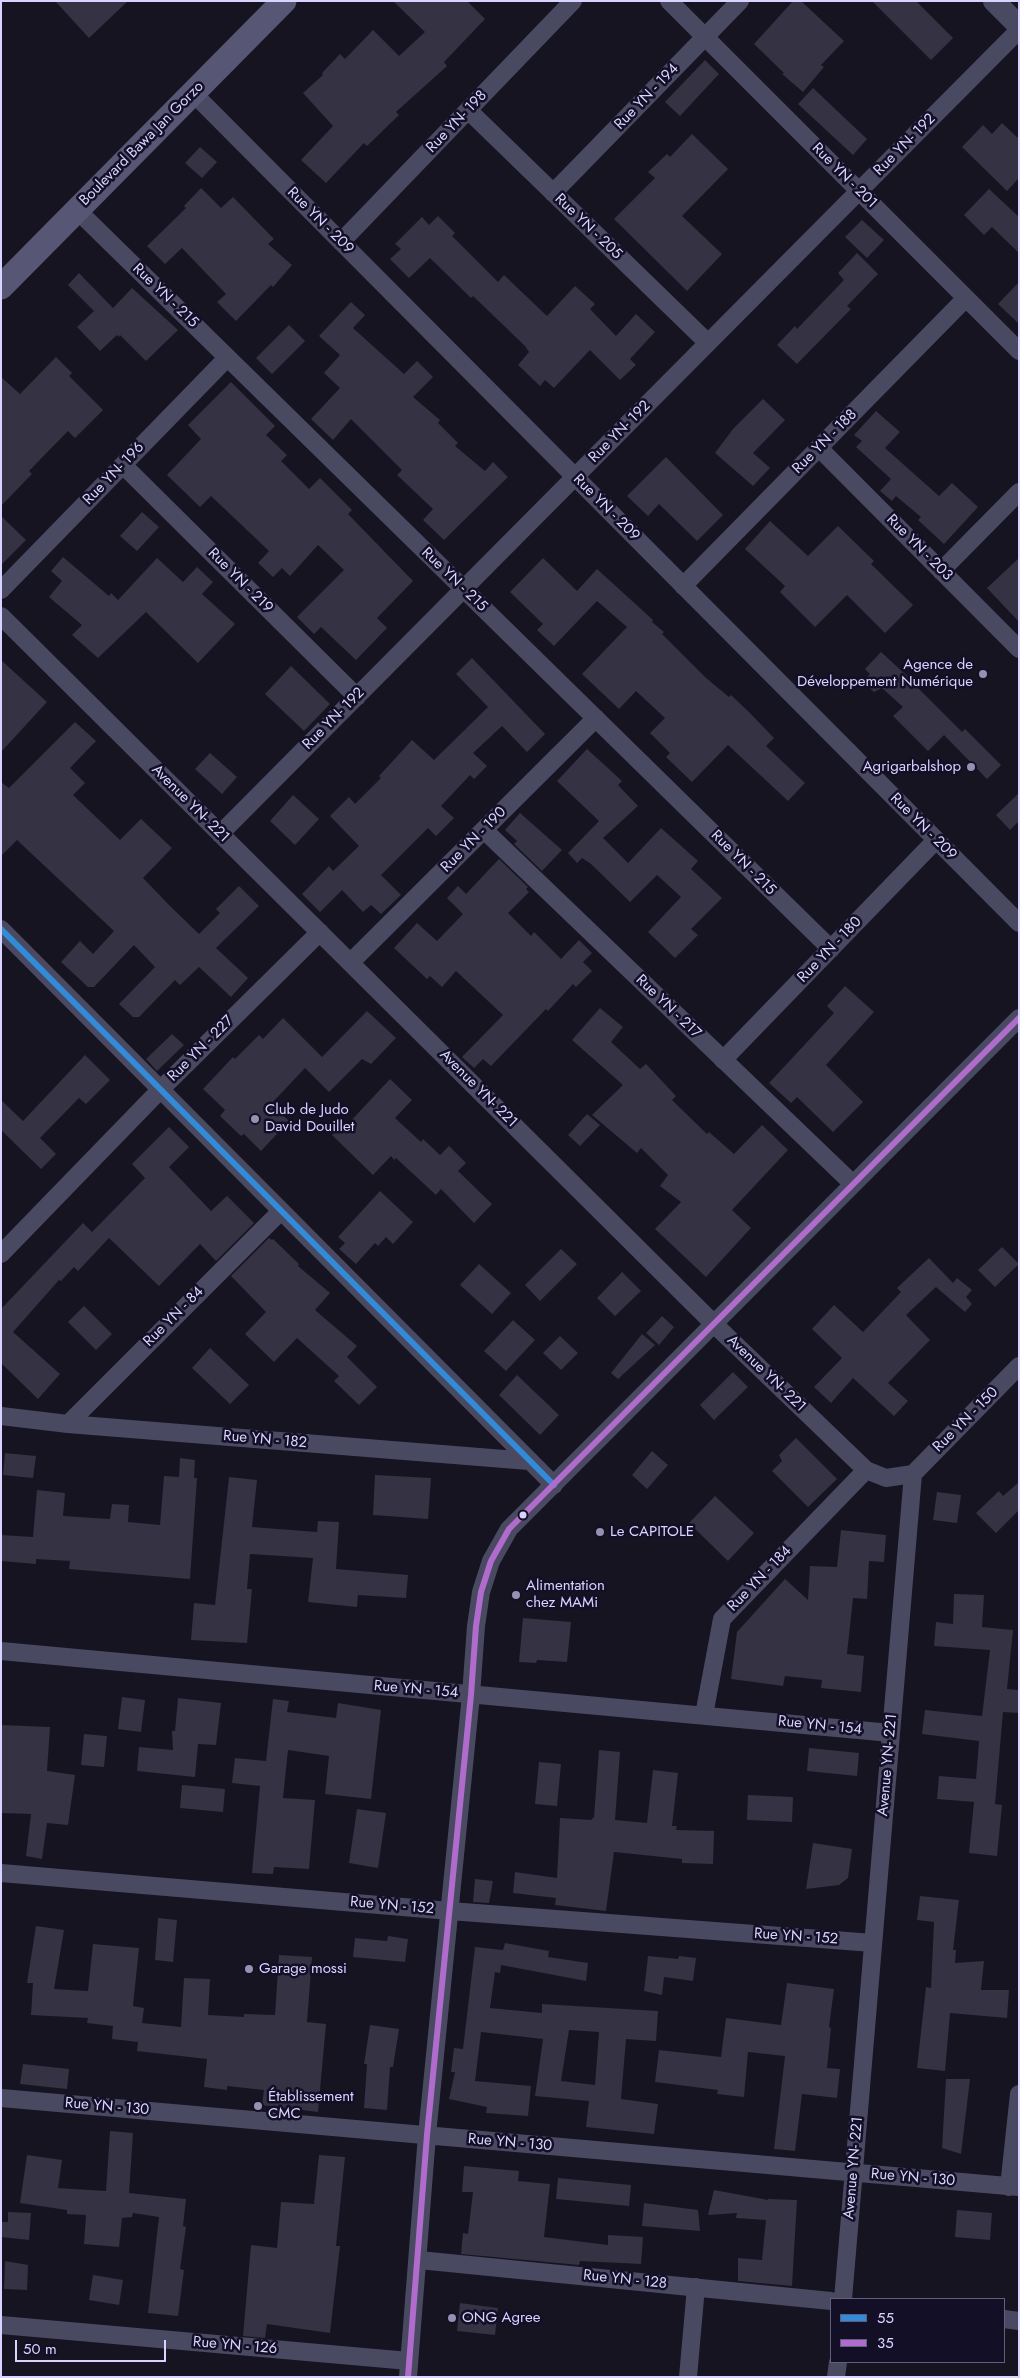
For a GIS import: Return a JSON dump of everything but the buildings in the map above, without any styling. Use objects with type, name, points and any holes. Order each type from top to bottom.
[{"type":"main road","name":"Boulevard Bawa Jan Gorzo","points":[[1,287],[284,1]]},
{"type":"street","name":"Rue YN- 198","points":[[341,242],[573,1]]},
{"type":"street","name":"Rue YN - 201","points":[[669,1],[1019,351]]},
{"type":"street","name":"Rue YN - 194","points":[[553,193],[740,1]]},
{"type":"street","points":[[1003,4],[1019,26]]},
{"type":"street","name":"Rue YN- 192","points":[[220,834],[1019,30]]},
{"type":"street","name":"Rue YN - 209","points":[[193,93],[1019,923]]},
{"type":"street","name":"Rue YN - 205","points":[[468,110],[708,343]]},
{"type":"street","name":"Rue YN - 215","points":[[77,210],[831,949]]},
{"type":"street","name":"Rue YN - 188","points":[[683,586],[966,298]]},
{"type":"street","name":"Rue YN- 196","points":[[1,590],[227,358]]},
{"type":"street","name":"Rue YN - 203","points":[[820,448],[1019,649]]},
{"type":"street","name":"Rue YN - 219","points":[[123,465],[356,697]]},
{"type":"street","points":[[941,571],[1019,492]]},
{"type":"street","name":"Avenue YN- 221","points":[[1,616],[714,1324],[866,1470],[886,1478],[913,1474],[843,2298]]},
{"type":"street","name":"Rue YN - 190","points":[[351,962],[596,718]]},
{"type":"street","name":"Rue YN - 217","points":[[484,830],[853,1184]]},
{"type":"street","name":"Rue YN - 180","points":[[723,1060],[936,840]]},
{"type":"street","points":[[1,928],[554,1485]]},
{"type":"street","name":"Rue YN - 227","points":[[1,1254],[160,1089],[320,932]]},
{"type":"street","points":[[409,2369],[419,2260],[427,2135],[471,1695],[476,1626],[482,1592],[491,1561],[509,1530],[1019,1018]]},
{"type":"street","name":"Rue YN - 84","points":[[68,1424],[281,1211]]},
{"type":"street","name":"Rue YN - 150","points":[[913,1474],[1019,1366]]},
{"type":"street","name":"Rue YN - 182","points":[[1,1416],[68,1424],[529,1461]]},
{"type":"street","name":"Rue YN - 184","points":[[704,1714],[722,1619],[866,1470]]},
{"type":"street","name":"Rue YN - 154","points":[[1,1652],[471,1695],[704,1714],[891,1733]]},
{"type":"street","name":"Rue YN - 152","points":[[1,1873],[450,1911],[873,1943]]},
{"type":"street","points":[[1014,2187],[1019,2094]]},
{"type":"street","name":"Rue YN - 130","points":[[1,2098],[1014,2187]]},
{"type":"street","name":"Rue YN - 128","points":[[419,2260],[830,2302]]},
{"type":"street","points":[[688,2377],[696,2287]]},
{"type":"street","points":[[1005,2319],[1019,2320]]},
{"type":"street","name":"Rue YN - 126","points":[[1,2325],[409,2369]]},
{"type":"street","points":[[836,2377],[838,2363]]},
{"type":"transit line","name":"55","points":[[1,929],[554,1485]]},
{"type":"transit line","name":"35","points":[[408,2377],[427,2135],[471,1695],[476,1626],[481,1592],[491,1561],[509,1529],[1019,1018]]},
{"type":"place","name":"Agence de Développement Numérique","points":[[983,674]]},
{"type":"place","name":"Agrigarbalshop","points":[[971,767]]},
{"type":"place","name":"Club de Judo David Douillet","points":[[255,1119]]},
{"type":"place","name":"Le CAPITOLE","points":[[600,1532]]},
{"type":"place","name":"Alimentation chez MAMi","points":[[516,1595]]},
{"type":"place","name":"Garage mossi","points":[[249,1969]]},
{"type":"place","name":"Établissement CMC","points":[[258,2106]]},
{"type":"place","name":"ONG Agree","points":[[452,2318]]}]
